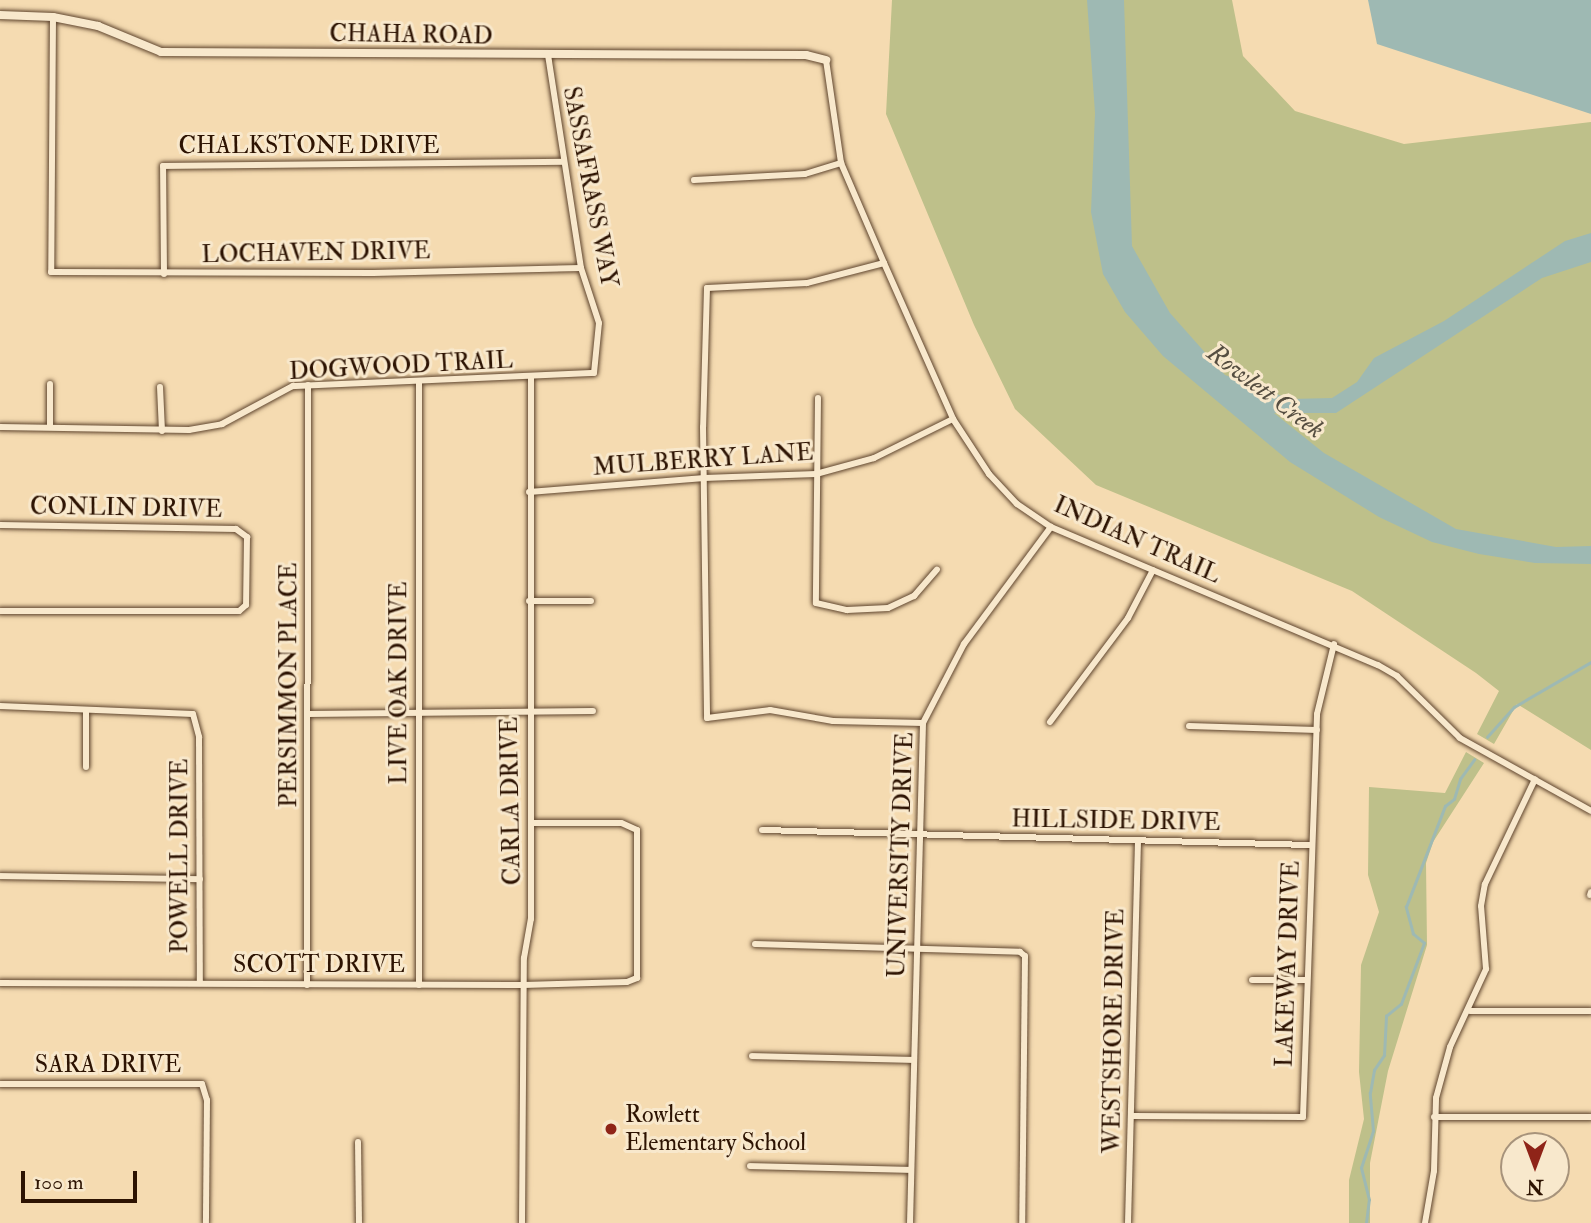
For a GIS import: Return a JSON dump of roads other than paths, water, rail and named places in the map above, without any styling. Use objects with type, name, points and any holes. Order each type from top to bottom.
[{"type":"street","name":"CHAHA ROAD","points":[[0,15],[52,17],[98,26],[161,52],[806,55],[826,60]]},
{"type":"street","name":"LOCHAVEN DRIVE","points":[[52,17],[51,272],[164,274],[582,268]]},
{"type":"street","name":"SASSAFRASS WAY","points":[[548,55],[582,268],[598,323],[598,366]]},
{"type":"street","name":"INDIAN TRAIL","points":[[826,60],[841,163],[884,263],[953,419],[989,474],[1017,503],[1051,527],[1334,644],[1397,676],[1460,738],[1591,811]]},
{"type":"street","name":"CHALKSTONE DRIVE","points":[[164,274],[163,166],[564,162]]},
{"type":"street","points":[[694,180],[805,174],[841,163]]},
{"type":"street","points":[[884,263],[807,283],[707,288],[704,478],[707,718],[769,710],[833,721],[923,723]]},
{"type":"street","name":"DOGWOOD TRAIL","points":[[0,427],[162,431],[222,424],[281,390],[308,385],[585,375],[594,373],[598,366]]},
{"type":"street","name":"CARLA DRIVE","points":[[522,1223],[523,985],[531,919],[531,378]]},
{"type":"street","name":"LIVE OAK DRIVE","points":[[419,381],[419,985]]},
{"type":"street","points":[[50,384],[50,427]]},
{"type":"street","name":"PERSIMMON PLACE","points":[[307,985],[308,385]]},
{"type":"street","points":[[160,387],[162,431]]},
{"type":"street","points":[[818,398],[816,603],[847,610],[888,608],[914,596],[937,570]]},
{"type":"street","name":"MULBERRY LANE","points":[[529,492],[704,478],[816,474],[874,458],[953,419]]},
{"type":"street","name":"CONLIN DRIVE","points":[[0,525],[236,529],[247,537],[246,605],[240,611],[0,611]]},
{"type":"street","name":"UNIVERSITY DRIVE","points":[[910,1223],[923,723],[964,644],[1051,527]]},
{"type":"street","points":[[1050,722],[1128,618],[1153,570]]},
{"type":"street","points":[[529,601],[591,601]]},
{"type":"street","name":"LAKEWAY DRIVE","points":[[1133,1116],[1303,1117],[1305,980],[1317,730],[1321,683],[1334,644]]},
{"type":"street","points":[[0,706],[86,710],[86,767]]},
{"type":"street","points":[[308,714],[419,714],[529,709],[593,711]]},
{"type":"street","name":"POWELL DRIVE","points":[[86,710],[188,711],[196,719],[200,983]]},
{"type":"street","points":[[1189,726],[1317,730]]},
{"type":"street","points":[[1424,1223],[1434,1171],[1434,1117],[1447,1057],[1470,1011],[1486,969],[1481,906],[1485,884],[1535,779]]},
{"type":"street","name":"SCOTT DRIVE","points":[[0,982],[523,985],[627,982],[637,978],[639,838],[636,830],[621,823],[531,823]]},
{"type":"street","name":"HILLSIDE DRIVE","points":[[762,830],[1311,845]]},
{"type":"street","name":"WESTSHORE DRIVE","points":[[1128,1223],[1139,840]]},
{"type":"street","points":[[0,876],[200,879]]},
{"type":"street","points":[[755,944],[1020,952],[1027,961],[1022,1223]]},
{"type":"street","points":[[1252,980],[1305,980]]},
{"type":"street","points":[[1470,1011],[1591,1011]]},
{"type":"street","points":[[752,1056],[913,1059]]},
{"type":"street","name":"SARA DRIVE","points":[[0,1084],[202,1084],[206,1100],[206,1223]]},
{"type":"street","points":[[1434,1117],[1591,1117]]},
{"type":"street","points":[[358,1142],[359,1223]]},
{"type":"street","points":[[750,1166],[911,1170]]},
{"type":"water","name":"Rowlett Creek","points":[[1087,0],[1124,0],[1132,246],[1170,313],[1225,375],[1290,399],[1332,398],[1357,382],[1374,358],[1444,321],[1565,241],[1591,233],[1591,262],[1542,278],[1336,413],[1274,413],[1324,453],[1456,529],[1556,547],[1591,546],[1591,564],[1535,563],[1479,554],[1432,542],[1379,517],[1290,462],[1163,356],[1125,312],[1103,274],[1091,212],[1095,113]]},
{"type":"water","points":[[1368,0],[1591,0],[1591,114],[1377,44]]},
{"type":"waterway","points":[[1487,737],[1514,707],[1591,662]]},
{"type":"waterway","points":[[1366,1223],[1369,1200],[1361,1168],[1373,1131],[1370,1093],[1374,1070],[1384,1055],[1386,1016],[1401,1004],[1424,943],[1413,934],[1406,907],[1445,806],[1454,799],[1460,779],[1474,760]]},
{"type":"place","name":"Rowlett Elementary School","points":[[611,1129]]}]
